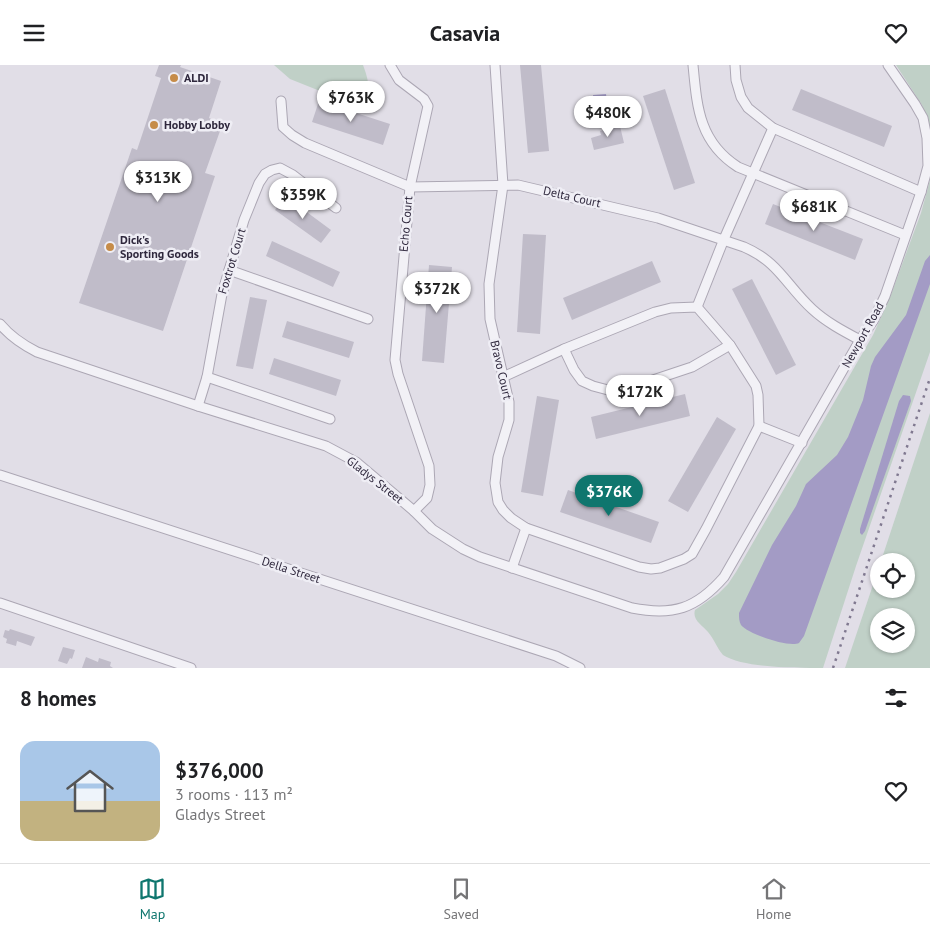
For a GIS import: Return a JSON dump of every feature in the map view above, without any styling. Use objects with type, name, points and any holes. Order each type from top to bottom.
[{"type":"street","name":"Echo Court","points":[[390,65],[399,80],[424,99],[428,106],[410,187],[395,360],[398,375],[429,466],[430,485],[427,497],[414,511]]},
{"type":"street","name":"Bravo Court","points":[[495,65],[503,185],[489,283],[490,319],[509,402],[509,420],[498,457],[495,483],[498,502],[503,510],[526,528]]},
{"type":"street","points":[[693,65],[699,108],[704,127],[717,151],[727,160],[738,167],[905,235]]},
{"type":"street","points":[[735,65],[736,80],[744,103],[773,128],[921,193]]},
{"type":"street","name":"Newport Road","points":[[714,588],[734,562],[860,340],[874,321],[921,193],[928,166],[927,138],[923,119],[915,103],[888,65]]},
{"type":"street","name":"Delta Court","points":[[281,101],[283,127],[292,135],[305,143],[410,187],[518,185],[658,218],[724,239],[754,251],[780,271],[810,308],[829,323],[860,340]]},
{"type":"street","points":[[697,307],[724,239],[773,128]]},
{"type":"street","name":"Foxtrot Court","points":[[198,406],[207,377],[222,293],[252,198],[259,183],[272,170],[280,169],[293,175],[336,208]]},
{"type":"street","points":[[229,270],[368,319]]},
{"type":"street","points":[[512,568],[526,528],[651,569],[660,568],[692,554],[759,426],[756,387],[730,345],[697,307]]},
{"type":"street","points":[[502,377],[564,349],[655,312],[671,308],[697,307]]},
{"type":"street","name":"Gladys Street","points":[[0,324],[18,341],[37,352],[198,406],[326,446],[356,462],[414,511],[432,529],[463,549],[512,568],[610,601],[652,612],[674,611],[688,606],[714,588]]},
{"type":"street","points":[[564,349],[574,370],[582,381],[608,390],[626,389],[692,367],[730,345]]},
{"type":"street","points":[[207,377],[330,419]]},
{"type":"street","points":[[759,426],[802,443]]},
{"type":"street","name":"Della Street","points":[[0,475],[556,656],[580,668]]},
{"type":"street","points":[[0,603],[191,668]]},
{"type":"shaded area","points":[[274,65],[363,65],[368,80],[368,92],[361,99],[345,101],[290,79]]},
{"type":"shaded area","points":[[896,65],[930,65],[930,131],[922,105]]},
{"type":"shaded area","points":[[606,94],[609,116],[596,118],[593,95]]},
{"type":"shaded area","points":[[930,180],[930,352],[823,668],[756,665],[732,659],[723,655],[710,635],[698,622],[694,614],[695,610],[718,594],[736,572],[873,335],[890,297],[921,213]]},
{"type":"shaded area","points":[[930,255],[930,284],[804,636],[799,643],[787,644],[745,629],[741,625],[739,613],[772,545],[796,506],[806,484],[837,455],[848,437],[863,400],[875,357],[906,315],[925,261]]},
{"type":"shaded area","points":[[903,395],[910,396],[911,401],[862,535],[860,529],[899,401]]},
{"type":"shaded area","points":[[930,413],[930,668],[845,668],[870,594],[870,598],[915,598],[915,553],[884,553]]},
{"type":"building","points":[[159,65],[181,65],[180,67],[221,81],[209,118],[218,122],[215,129],[220,131],[205,173],[215,176],[163,331],[79,303],[132,148],[137,150],[161,78],[155,76]]},
{"type":"building","points":[[520,65],[541,65],[549,151],[528,153]]},
{"type":"building","points":[[665,89],[695,183],[674,190],[643,96]]},
{"type":"building","points":[[801,89],[892,126],[884,147],[792,110]]},
{"type":"building","points":[[319,101],[390,124],[383,145],[312,122]]},
{"type":"building","points":[[620,126],[624,143],[594,150],[591,138],[601,135],[600,131]]},
{"type":"building","points":[[285,196],[331,230],[321,243],[275,210]]},
{"type":"building","points":[[773,204],[863,239],[855,260],[765,224]]},
{"type":"building","points":[[523,234],[546,235],[540,334],[517,332]]},
{"type":"building","points":[[272,241],[340,272],[333,287],[266,256]]},
{"type":"building","points":[[652,261],[661,282],[572,320],[563,298]]},
{"type":"building","points":[[429,265],[452,267],[444,363],[422,361]]},
{"type":"building","points":[[752,279],[796,365],[776,375],[732,289]]},
{"type":"building","points":[[250,297],[267,300],[253,369],[236,366]]},
{"type":"building","points":[[287,321],[354,342],[349,358],[282,337]]},
{"type":"building","points":[[274,358],[341,380],[336,396],[269,374]]},
{"type":"building","points":[[685,394],[690,416],[596,439],[591,417]]},
{"type":"building","points":[[537,396],[559,400],[543,496],[521,492]]},
{"type":"building","points":[[717,417],[736,429],[688,512],[668,501]]},
{"type":"building","points":[[568,490],[659,522],[651,543],[560,512]]},
{"type":"building","points":[[10,629],[35,637],[31,646],[17,641],[16,646],[6,643],[7,639],[3,637],[5,630],[9,631]]},
{"type":"building","points":[[63,647],[75,650],[72,659],[70,658],[67,664],[58,661]]},
{"type":"building","points":[[86,657],[98,662],[99,658],[111,662],[110,666],[113,668],[82,668]]},
{"type":"railway","points":[[833,668],[930,378]]},
{"type":"place","name":"ALDI","points":[[174,78]]},
{"type":"place","name":"Hobby Lobby","points":[[154,125]]},
{"type":"place","name":"Dick's Sporting Goods","points":[[110,247]]}]
